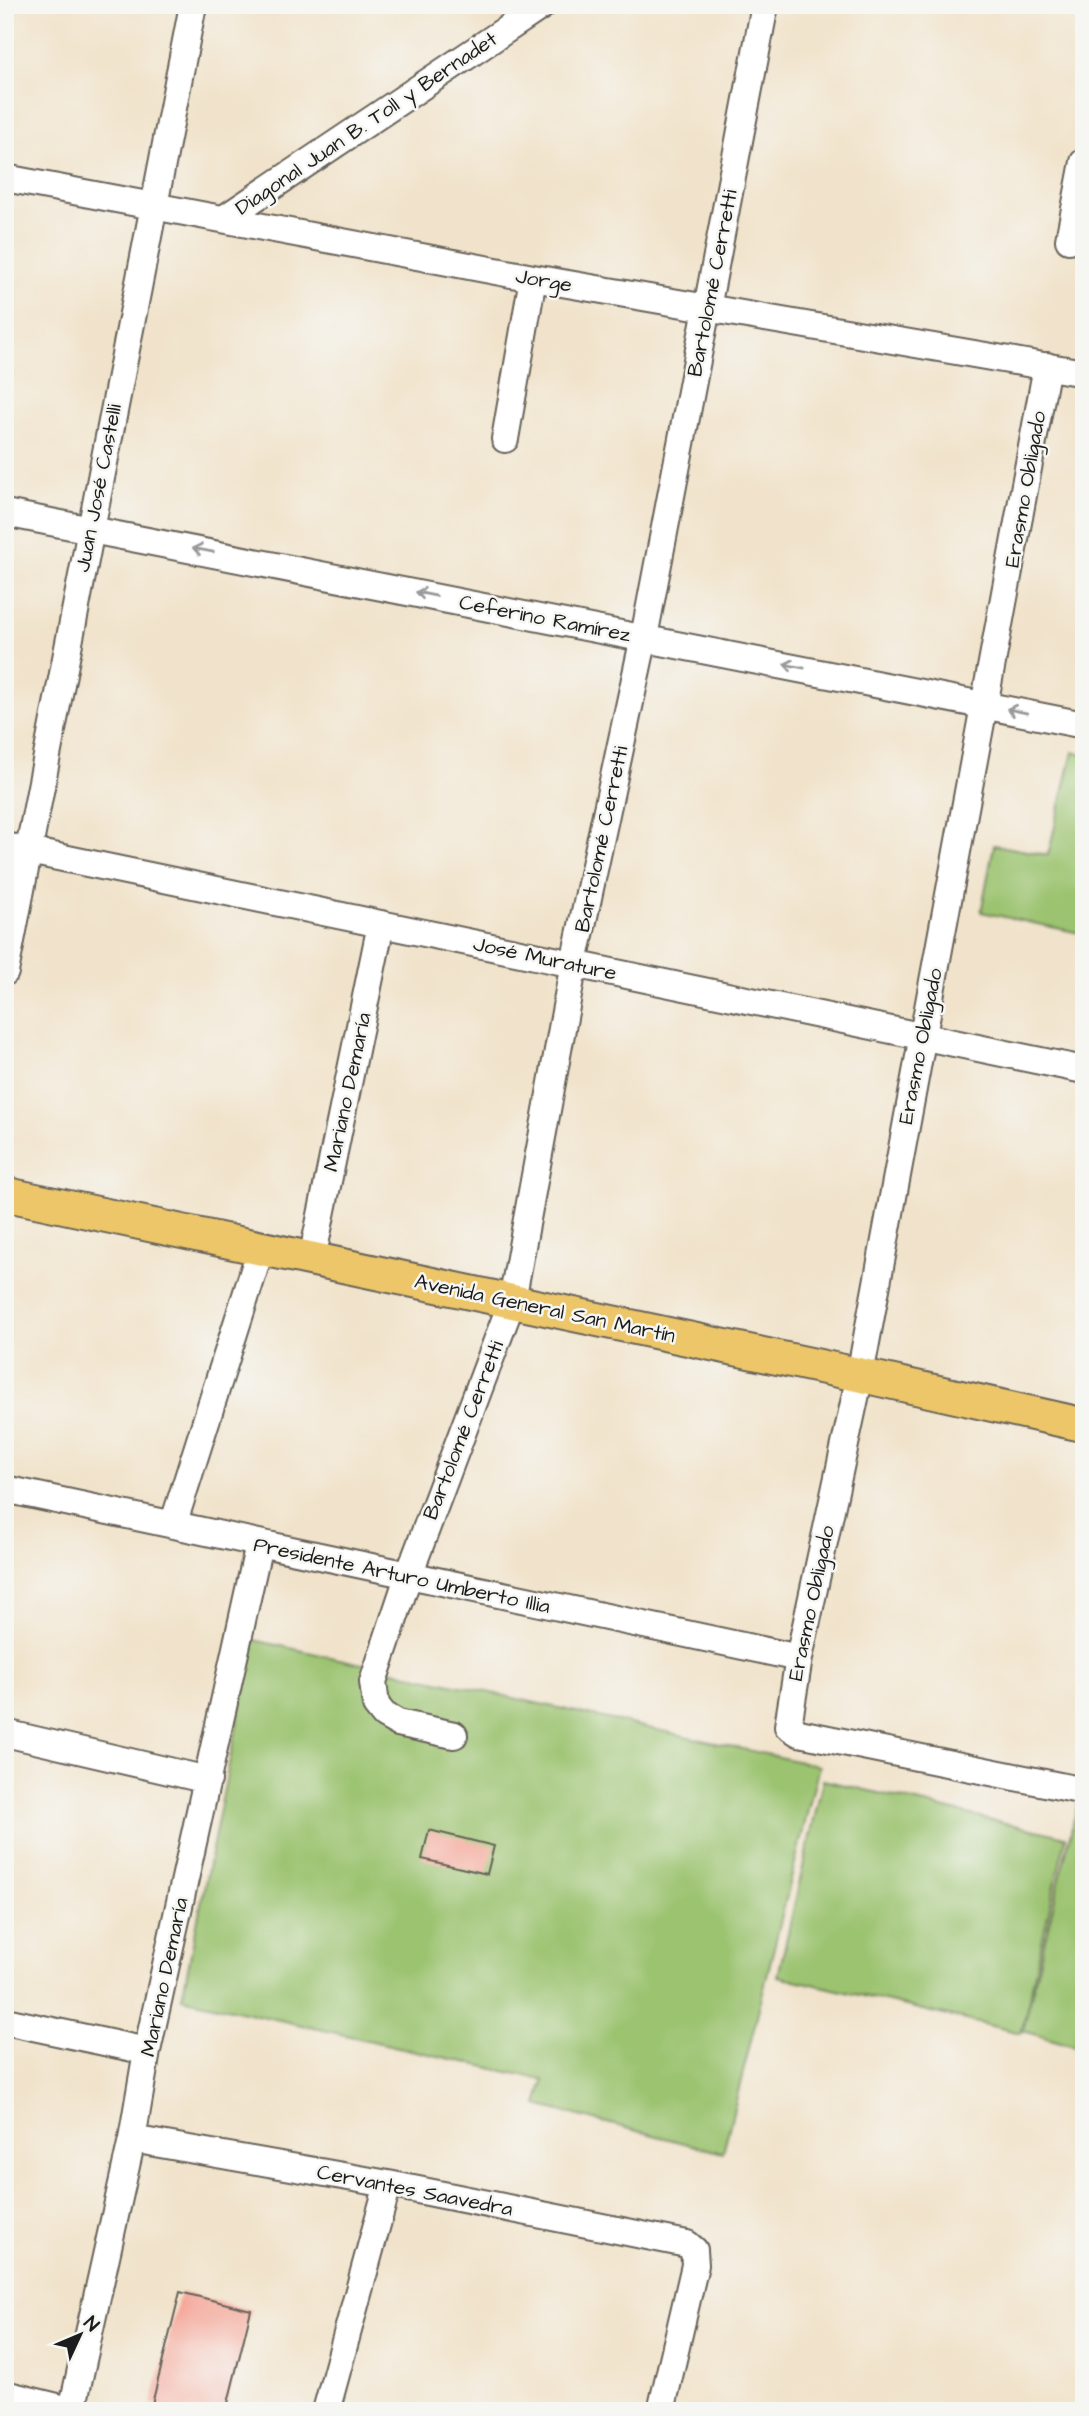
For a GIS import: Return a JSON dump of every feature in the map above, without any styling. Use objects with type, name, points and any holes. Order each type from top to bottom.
[{"type":"main road","name":"Avenida General San Martín","points":[[5,1194],[860,1375],[1084,1426]]},
{"type":"street","name":"Juan José Castelli","points":[[5,972],[17,848],[91,528],[152,204],[193,5]]},
{"type":"street","name":"Diagonal Juan B. Toll y Bernadet","points":[[225,218],[543,5]]},
{"type":"street","name":"Bartolomé Cerretti","points":[[454,1735],[398,1723],[384,1715],[373,1694],[380,1656],[512,1301],[574,963],[644,637],[765,5]]},
{"type":"street","points":[[1069,240],[1084,162]]},
{"type":"street","name":"Jorge","points":[[5,177],[533,278],[1084,373]]},
{"type":"street","points":[[505,439],[533,278]]},
{"type":"street","name":"Erasmo Obligado","points":[[1047,366],[860,1375],[799,1658],[788,1726],[799,1733],[1084,1791]]},
{"type":"street","name":"Ceferino Ramírez","points":[[5,513],[1084,725]]},
{"type":"street","name":"José Murature","points":[[17,848],[1084,1070]]},
{"type":"street","name":"Mariano Demaría","points":[[312,1259],[381,924]]},
{"type":"street","points":[[173,1525],[261,1248]]},
{"type":"street","name":"Presidente Arturo Umberto Illia","points":[[5,1489],[408,1577],[799,1658]]},
{"type":"street","name":"Mariano Demaría","points":[[73,2411],[132,2139],[146,2051],[259,1544]]},
{"type":"street","points":[[5,1733],[208,1780]]},
{"type":"street","points":[[5,2021],[146,2051]]},
{"type":"street","name":"Cervantes Saavedra","points":[[132,2139],[388,2184],[688,2244],[694,2250],[695,2265],[661,2411]]},
{"type":"street","points":[[326,2411],[388,2184]]},
{"type":"street","points":[[5,2394],[73,2411]]},
{"type":"green space","points":[[1073,752],[1084,755],[1084,934],[981,912],[994,845],[1048,855]]},
{"type":"green space","points":[[254,1640],[819,1766],[723,2153],[537,2105],[544,2080],[182,1998]]},
{"type":"green space","points":[[823,1780],[1066,1837],[1021,2033],[778,1976]]},
{"type":"green space","points":[[1078,1802],[1084,1804],[1084,2049],[1023,2031]]},
{"type":"building","points":[[429,1830],[494,1846],[487,1874],[422,1859]]},
{"type":"building","points":[[180,2292],[251,2310],[226,2411],[180,2411],[152,2404]]}]
